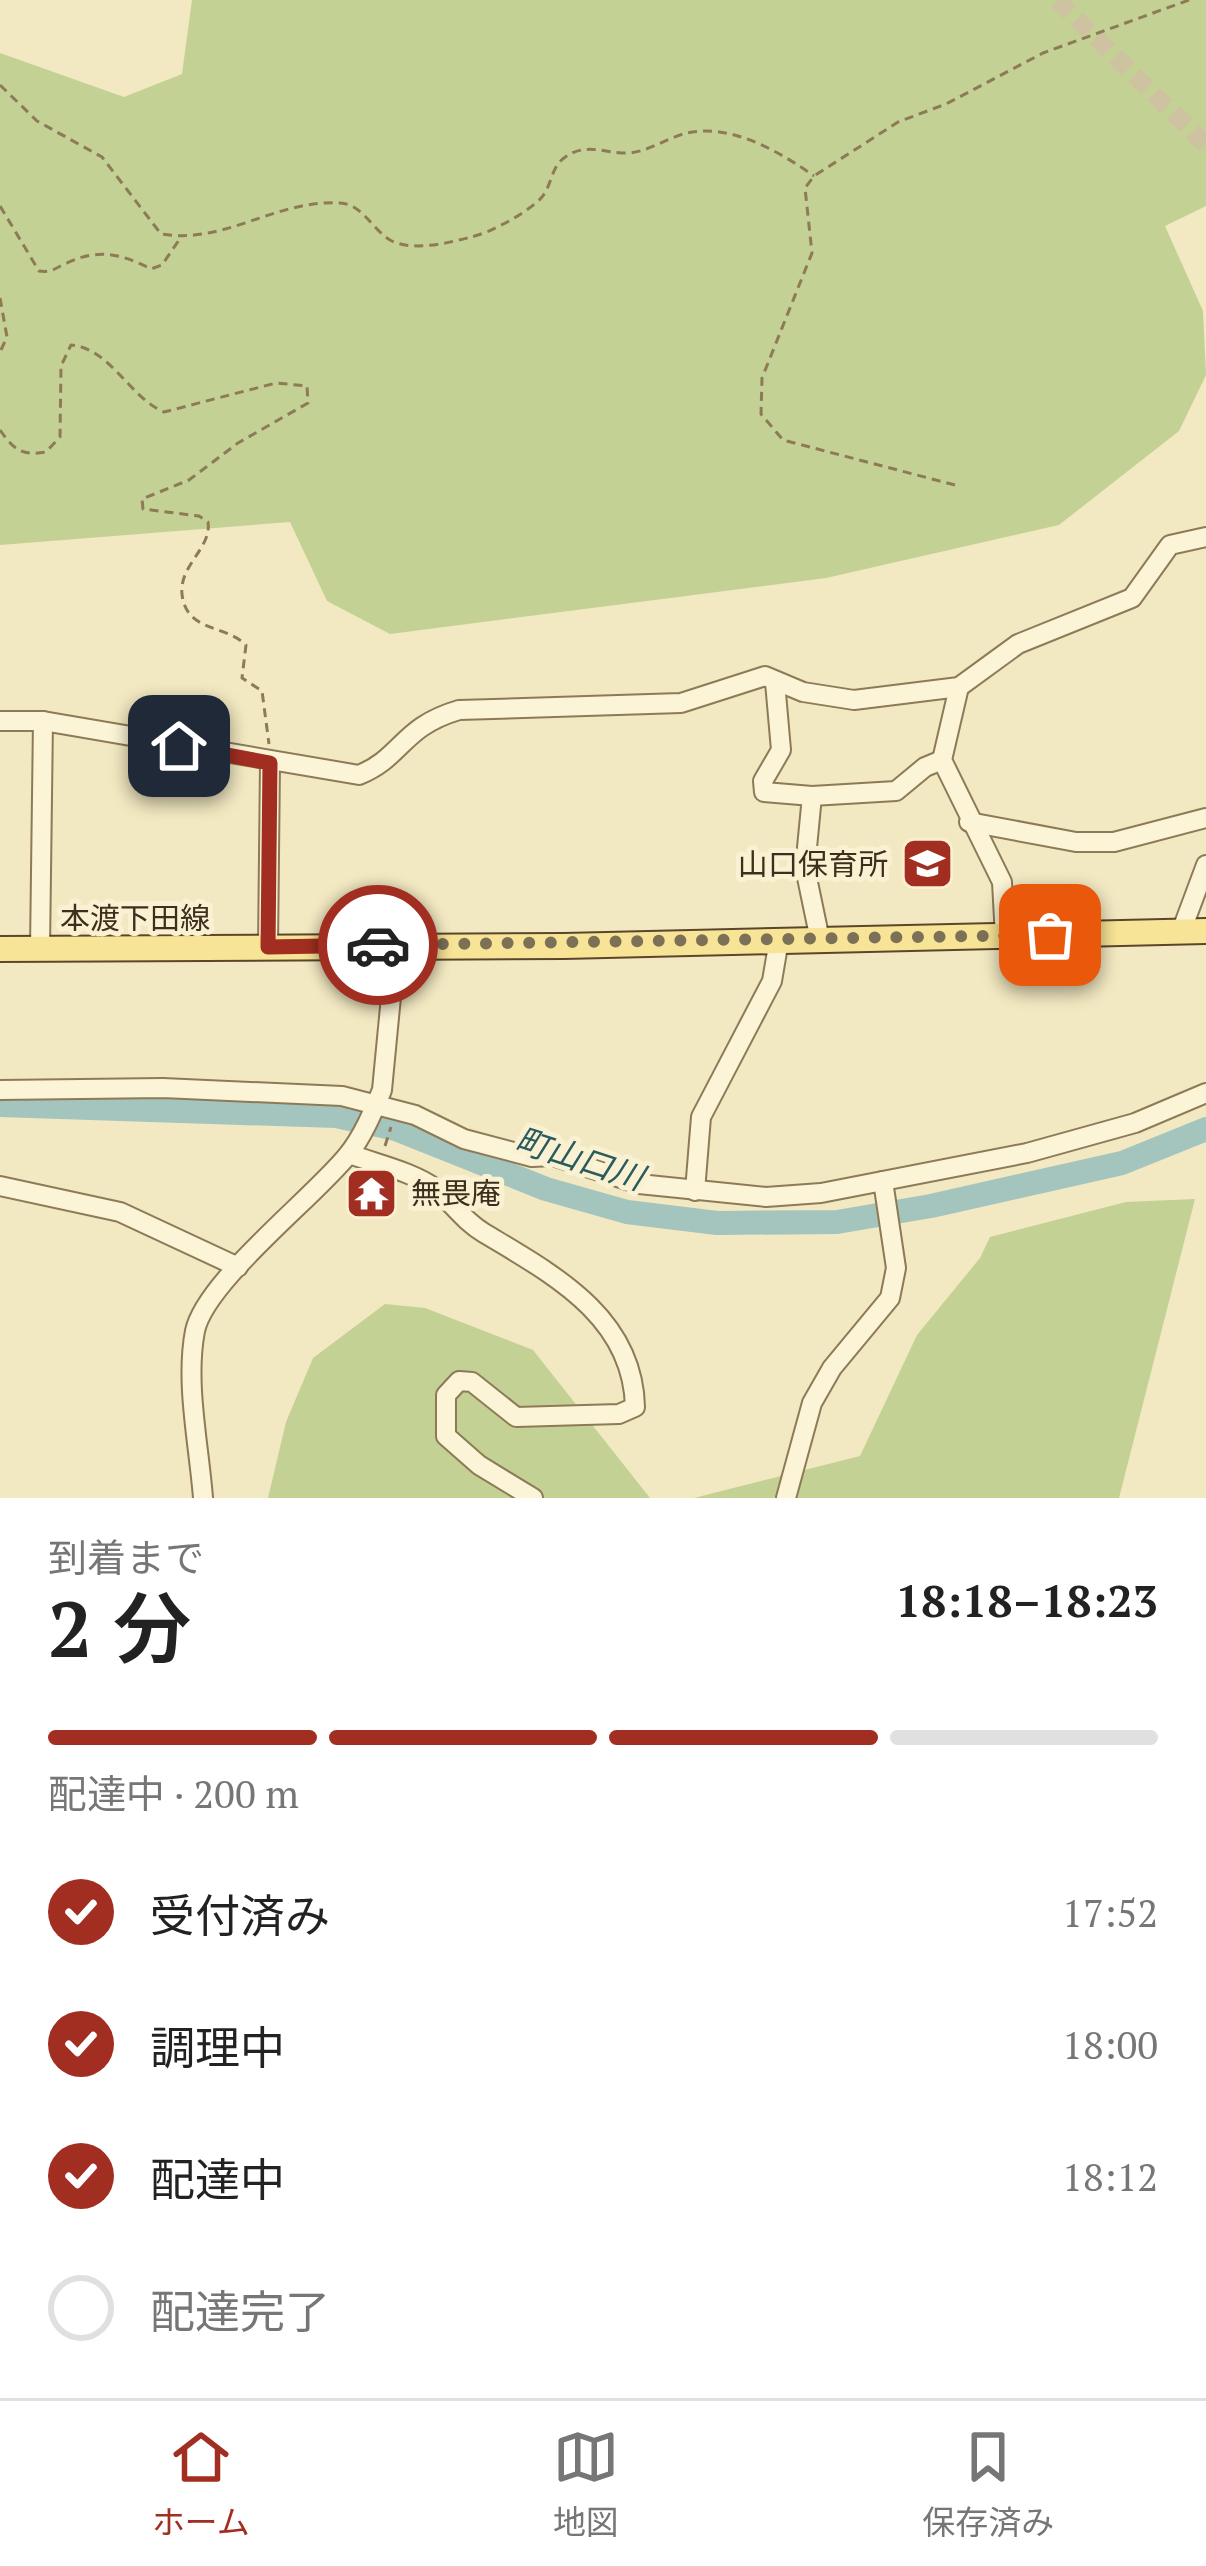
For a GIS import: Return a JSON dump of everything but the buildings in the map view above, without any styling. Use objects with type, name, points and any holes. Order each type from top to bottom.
[{"type":"main road","name":"本渡下田線","points":[[0,949],[1193,931]]},
{"type":"street","points":[[0,721],[43,721],[358,775],[380,766],[406,734],[427,719],[459,710],[681,703],[749,677],[854,700],[959,687],[1018,644],[1132,598],[1170,545],[1206,537]]},
{"type":"street","points":[[775,682],[781,750],[763,781],[764,792],[812,796],[896,791],[942,760]]},
{"type":"street","points":[[959,687],[942,760],[1006,894],[1005,937]]},
{"type":"street","points":[[40,949],[43,721]]},
{"type":"street","points":[[268,947],[270,763]]},
{"type":"street","points":[[812,796],[805,868],[820,940]]},
{"type":"street","points":[[970,822],[1076,842],[1114,842],[1206,818]]},
{"type":"street","points":[[1193,931],[1206,866]]},
{"type":"street","points":[[694,1191],[700,1117],[772,981],[779,940]]},
{"type":"street","points":[[203,1498],[194,1334],[200,1315],[238,1267],[350,1154],[376,1106],[396,945]]},
{"type":"street","points":[[0,1090],[220,1090],[376,1106],[464,1138],[532,1157],[553,1156],[639,1184],[766,1197],[883,1184],[1028,1153],[1135,1123],[1206,1093]]},
{"type":"street","points":[[350,1154],[434,1187],[458,1216],[560,1276],[611,1331],[629,1362],[635,1406],[620,1414],[516,1417],[472,1382],[459,1382],[446,1395],[446,1436],[479,1465],[532,1498]]},
{"type":"street","points":[[786,1498],[812,1403],[832,1368],[890,1298],[896,1268],[883,1184]]},
{"type":"street","points":[[0,1186],[120,1212],[238,1267]]},
{"type":"path","points":[[955,485],[784,440],[761,414],[761,378],[812,254],[805,200],[814,176],[898,122],[946,104],[1043,53],[1189,0]]},
{"type":"path","points":[[0,85],[37,122],[102,157],[153,226],[182,237],[233,230],[267,214],[343,202],[357,208],[393,242],[416,247],[474,237],[542,199],[558,161],[573,152],[590,148],[626,153],[689,132],[755,142],[814,176]]},
{"type":"path","points":[[0,206],[40,271],[48,273],[92,254],[124,255],[151,269],[162,265],[182,237]]},
{"type":"path","points":[[0,298],[7,337],[0,352]]},
{"type":"path","points":[[0,430],[15,451],[30,454],[46,452],[60,436],[61,366],[71,345],[104,360],[149,406],[164,412],[276,383],[307,386],[308,403],[299,411],[238,443],[189,480],[142,499],[143,509],[199,516],[208,522],[210,534],[183,578],[187,613],[194,621],[236,635],[246,645],[242,678],[262,691],[270,763]]},
{"type":"path","points":[[382,1153],[395,1114]]},
{"type":"green space","points":[[192,0],[1206,0],[1206,206],[1165,226],[1203,311],[1206,375],[1179,431],[1059,525],[826,578],[390,634],[327,601],[290,522],[0,545],[0,53],[124,97],[182,74]]},
{"type":"green space","points":[[1195,1199],[1119,1498],[694,1498],[860,1456],[917,1335],[980,1258],[990,1237],[1126,1202]]},
{"type":"green space","points":[[385,1304],[425,1308],[533,1350],[650,1498],[268,1498],[286,1422],[313,1358]]},
{"type":"waterway","name":"町山口川","points":[[0,1105],[336,1116],[396,1129],[546,1189],[627,1212],[717,1223],[837,1222],[931,1206],[1122,1163],[1206,1129]]},
{"type":"tunnel","points":[[1057,0],[1206,145]]},
{"type":"way so far","points":[[378,945],[564,946],[1050,935]]},
{"type":"place","name":"山口保育所","points":[[927,864]]},
{"type":"place","name":"無畏庵","points":[[372,1193]]},
{"type":"route","points":[[179,746],[270,763],[268,947],[378,945]]}]
